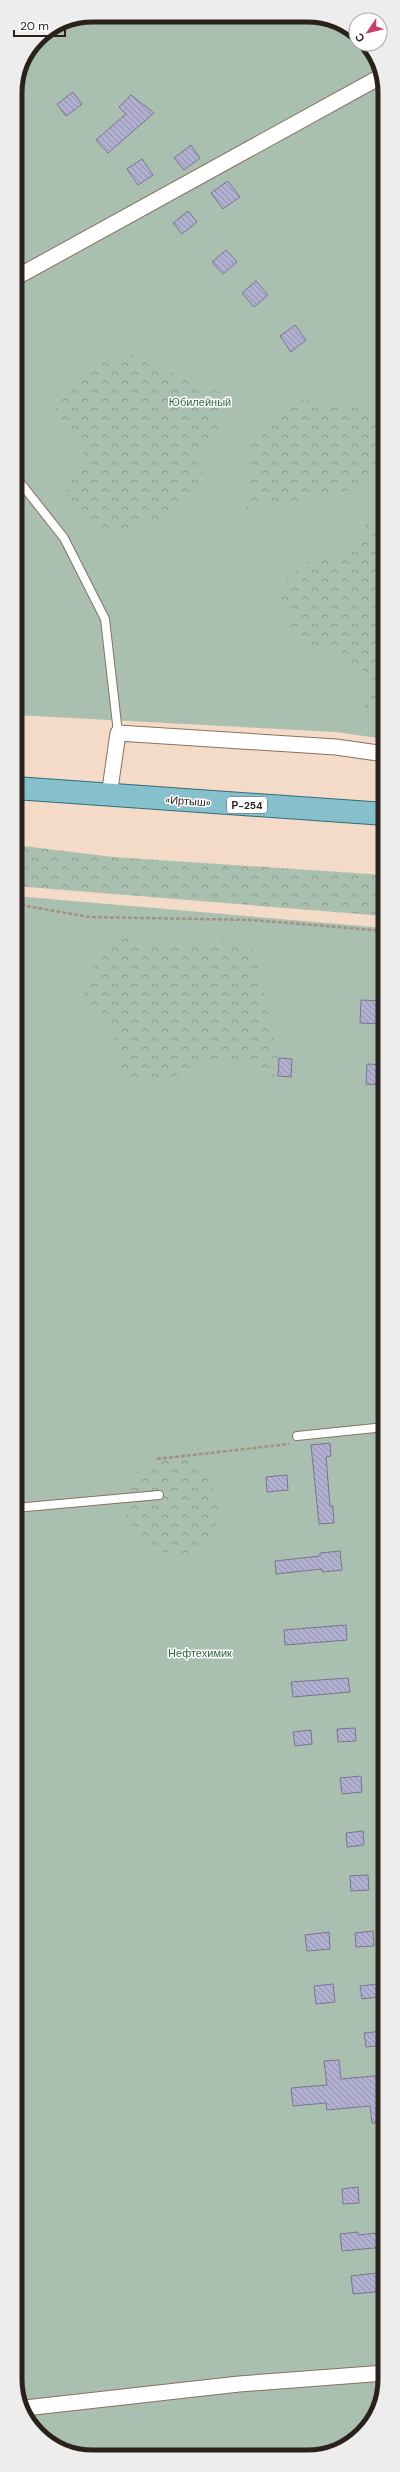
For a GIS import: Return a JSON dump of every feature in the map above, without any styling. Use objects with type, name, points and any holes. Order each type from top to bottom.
[{"type":"main road","name":"«Иртыш»","points":[[22,789],[109,796],[378,814]]},
{"type":"street","points":[[22,274],[377,79]]},
{"type":"street","points":[[109,796],[118,733],[336,747],[378,753]]},
{"type":"street","points":[[28,2408],[239,2384],[378,2374]]},
{"type":"lane","points":[[22,485],[64,538],[105,619],[118,733]]},
{"type":"lane","points":[[297,1436],[378,1428]]},
{"type":"lane","points":[[22,1507],[159,1496]]},
{"type":"path","points":[[22,905],[89,917],[252,920],[378,930]]},
{"type":"path","points":[[156,1459],[290,1444]]},
{"type":"green space","name":"Юбилейный","points":[[93,22],[307,22],[325,24],[338,29],[348,36],[348,52],[364,52],[373,66],[378,89],[378,738],[336,732],[22,715],[22,93],[24,75],[34,54],[50,37],[66,27],[79,23]]},
{"type":"green space","points":[[128,353],[224,394],[220,429],[190,452],[208,478],[165,519],[99,534],[63,498],[84,453],[50,415],[82,371]]},
{"type":"green space","points":[[291,398],[362,407],[378,424],[378,465],[367,487],[246,511],[251,440]]},
{"type":"green space","points":[[368,520],[378,528],[378,709],[364,710],[370,675],[335,651],[297,643],[279,592],[300,563],[350,552]]},
{"type":"green space","points":[[22,846],[113,857],[378,875],[378,915],[22,887]]},
{"type":"green space","name":"Нефтехимик","points":[[22,897],[378,927],[378,2383],[373,2406],[360,2426],[346,2438],[325,2448],[311,2450],[79,2449],[66,2445],[54,2438],[40,2426],[27,2406],[23,2393]]},
{"type":"green space","points":[[129,937],[159,948],[222,940],[254,949],[278,1056],[273,1081],[246,1064],[213,1059],[154,1086],[124,1075],[109,1018],[81,1003],[100,946]]},
{"type":"green space","points":[[165,1460],[200,1460],[219,1502],[216,1537],[182,1557],[144,1546],[124,1512],[134,1474]]},
{"type":"building","points":[[73,92],[82,104],[66,116],[57,104]]},
{"type":"building","points":[[131,95],[154,113],[108,153],[96,140],[126,114],[119,107]]},
{"type":"building","points":[[191,145],[200,158],[184,170],[174,158]]},
{"type":"building","points":[[142,159],[153,175],[138,185],[127,169]]},
{"type":"building","points":[[228,181],[240,197],[223,209],[211,193]]},
{"type":"building","points":[[188,211],[197,222],[182,234],[173,223]]},
{"type":"building","points":[[226,250],[237,262],[223,274],[212,262]]},
{"type":"building","points":[[256,281],[268,295],[254,307],[242,293]]},
{"type":"building","points":[[295,325],[306,340],[291,352],[280,336]]},
{"type":"building","points":[[361,1000],[378,1001],[378,1024],[360,1023]]},
{"type":"building","points":[[279,1058],[292,1059],[291,1077],[278,1076]]},
{"type":"building","points":[[367,1064],[378,1065],[378,1085],[366,1084]]},
{"type":"building","points":[[330,1443],[331,1456],[326,1457],[330,1506],[333,1506],[334,1523],[319,1524],[311,1445]]},
{"type":"building","points":[[287,1475],[288,1490],[267,1492],[266,1477]]},
{"type":"building","points":[[340,1551],[342,1570],[322,1572],[322,1569],[276,1574],[275,1561],[320,1556],[320,1553]]},
{"type":"building","points":[[346,1625],[347,1640],[285,1645],[284,1630]]},
{"type":"building","points":[[348,1678],[350,1692],[293,1697],[291,1682]]},
{"type":"building","points":[[355,1728],[356,1741],[338,1742],[337,1729]]},
{"type":"building","points":[[311,1730],[312,1744],[295,1746],[293,1732]]},
{"type":"building","points":[[361,1776],[362,1792],[342,1794],[340,1778]]},
{"type":"building","points":[[363,1831],[364,1845],[347,1847],[346,1833]]},
{"type":"building","points":[[368,1875],[369,1890],[351,1891],[350,1876]]},
{"type":"building","points":[[373,1931],[374,1946],[356,1947],[355,1933]]},
{"type":"building","points":[[329,1932],[330,1949],[307,1951],[305,1935]]},
{"type":"building","points":[[333,1984],[335,2002],[316,2004],[314,1986]]},
{"type":"building","points":[[377,1984],[378,1997],[362,1999],[360,1986]]},
{"type":"building","points":[[378,2032],[378,2046],[366,2047],[364,2033]]},
{"type":"building","points":[[339,2060],[341,2079],[378,2076],[378,2123],[372,2123],[370,2106],[327,2110],[326,2103],[293,2106],[291,2088],[327,2085],[324,2061]]},
{"type":"building","points":[[358,2187],[359,2203],[343,2204],[342,2189]]},
{"type":"building","points":[[358,2232],[359,2235],[378,2233],[378,2248],[342,2251],[340,2234]]},
{"type":"building","points":[[378,2273],[378,2292],[353,2294],[351,2276]]}]
